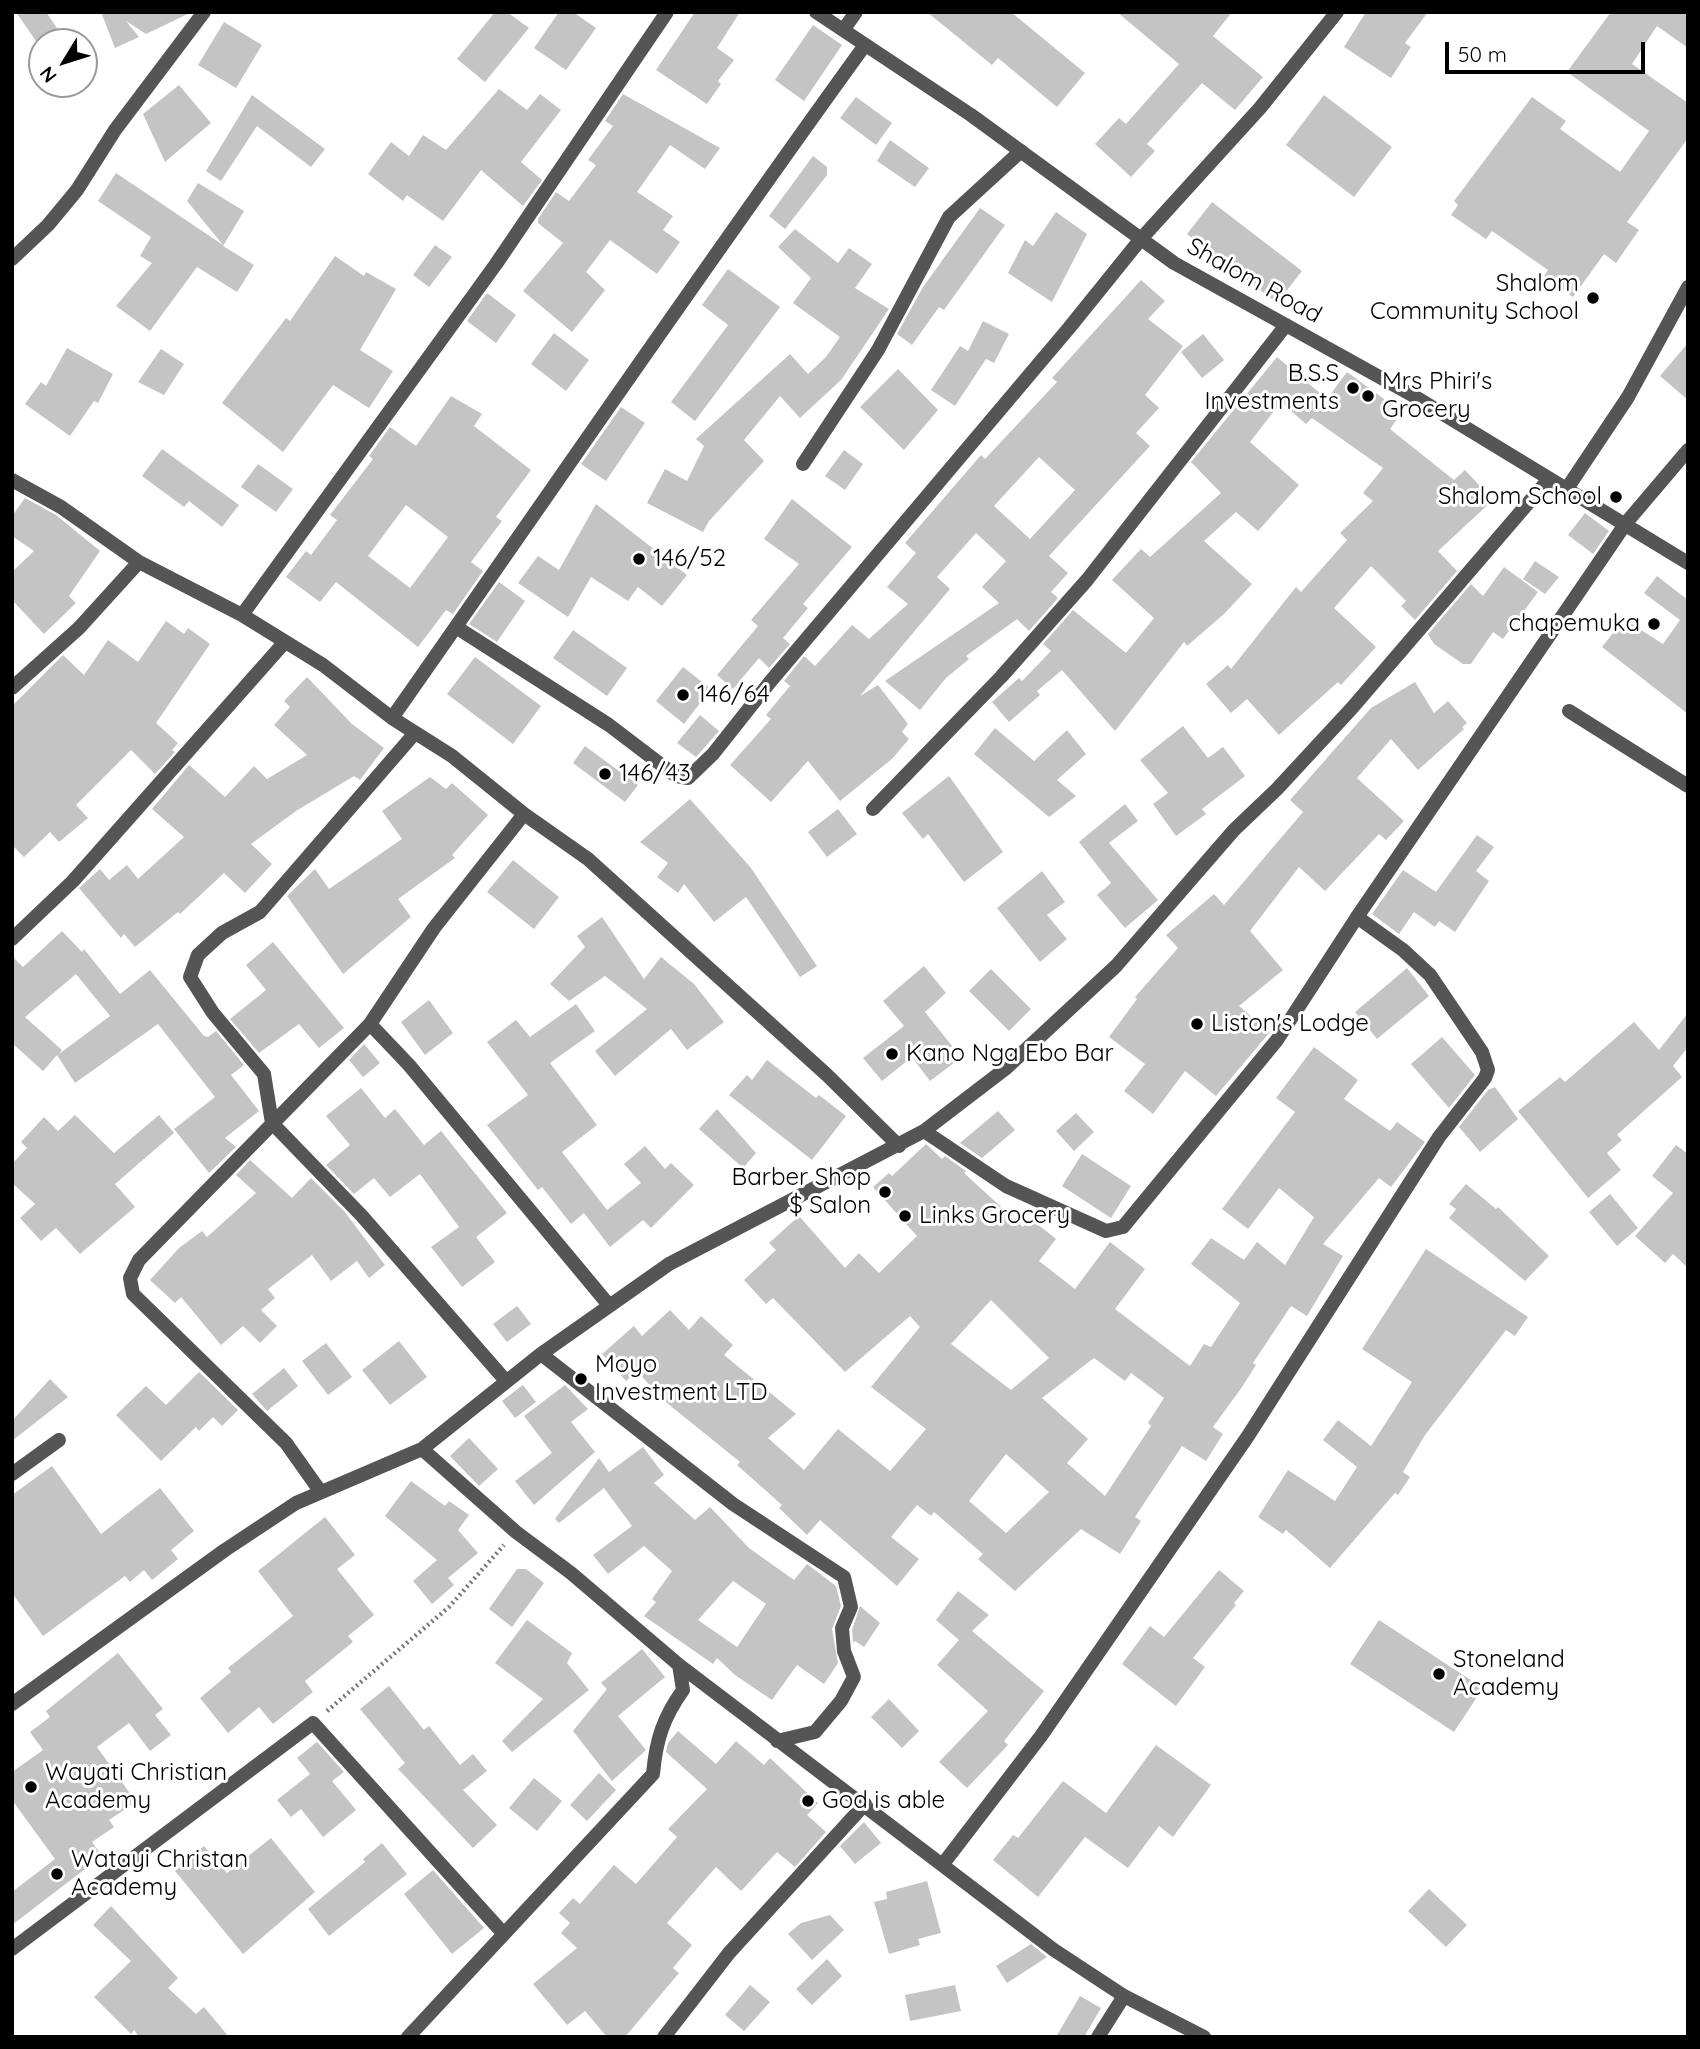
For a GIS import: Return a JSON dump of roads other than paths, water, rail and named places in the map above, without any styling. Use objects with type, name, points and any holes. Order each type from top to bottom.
[{"type":"street","points":[[12,259],[48,225],[77,190],[115,130],[204,12]]},
{"type":"street","points":[[242,615],[496,264],[667,12]]},
{"type":"street","name":"Shalom Road","points":[[816,12],[1021,151],[1174,263],[1412,395],[1688,563]]},
{"type":"street","points":[[844,29],[856,12]]},
{"type":"street","points":[[456,627],[609,725],[676,776],[688,778],[713,754],[770,682],[1140,240],[1260,108],[1337,12]]},
{"type":"street","points":[[392,718],[864,45]]},
{"type":"street","points":[[803,464],[878,350],[949,217],[1021,151]]},
{"type":"street","points":[[1566,490],[1628,397],[1688,287]]},
{"type":"street","points":[[873,808],[1001,677],[1087,580],[1286,325]]},
{"type":"street","points":[[924,1131],[1006,1186],[1106,1231],[1123,1227],[1277,1040],[1357,917],[1626,523],[1688,450]]},
{"type":"street","points":[[12,480],[61,507],[139,562],[242,615],[323,665],[392,718],[452,755],[524,814],[588,859],[827,1074],[899,1146]]},
{"type":"street","points":[[12,1704],[225,1550],[320,1491],[422,1449],[608,1304],[680,1258],[899,1146],[924,1131],[1005,1069],[1116,966],[1234,830],[1277,789],[1352,708],[1548,480]]},
{"type":"street","points":[[12,688],[79,628],[139,562]]},
{"type":"street","points":[[12,939],[73,881],[284,643]]},
{"type":"street","points":[[1569,711],[1688,786]]},
{"type":"street","points":[[415,733],[260,912],[222,933],[198,954],[190,978],[214,1013],[264,1074],[272,1123],[362,1216],[506,1381]]},
{"type":"street","points":[[320,1491],[286,1443],[133,1294],[130,1278],[139,1260],[370,1024],[434,928],[524,814]]},
{"type":"street","points":[[943,1864],[1041,1736],[1248,1436],[1439,1138],[1485,1078],[1488,1070],[1482,1052],[1430,975],[1403,950],[1357,917]]},
{"type":"street","points":[[370,1024],[409,1065],[608,1304]]},
{"type":"street","points":[[541,1354],[733,1503],[844,1577],[851,1607],[842,1628],[844,1651],[854,1677],[841,1701],[815,1732],[777,1741]]},
{"type":"street","points":[[12,1474],[60,1440]]},
{"type":"street","points":[[422,1449],[516,1532],[571,1573],[679,1665],[1054,1950],[1124,1996],[1204,2037]]},
{"type":"street","points":[[408,2037],[653,1774],[656,1744],[665,1715],[683,1690],[679,1665]]},
{"type":"street","points":[[12,1949],[313,1723],[503,1933]]},
{"type":"street","points":[[664,2037],[729,1953],[865,1804]]},
{"type":"street","points":[[1098,2037],[1124,1996]]},
{"type":"place","name":"Shalom Community School","points":[[1593,298]]},
{"type":"place","name":"B.S.S Investments","points":[[1353,388]]},
{"type":"place","name":"Mrs Phiri's Grocery","points":[[1368,396]]},
{"type":"place","name":"Shalom School","points":[[1616,497]]},
{"type":"place","name":"146/52","points":[[639,559]]},
{"type":"place","name":"chapemuka","points":[[1654,624]]},
{"type":"place","name":"146/64","points":[[683,695]]},
{"type":"place","name":"146/43","points":[[605,774]]},
{"type":"place","name":"Liston's Lodge","points":[[1197,1024]]},
{"type":"place","name":"Kano Nga Ebo Bar","points":[[892,1054]]},
{"type":"place","name":"Barber Shop $ Salon","points":[[885,1192]]},
{"type":"place","name":"Links Grocery","points":[[905,1216]]},
{"type":"place","name":"Moyo Investment LTD","points":[[581,1379]]},
{"type":"place","name":"Stoneland Academy","points":[[1439,1674]]},
{"type":"place","name":"Wayati Christian Academy","points":[[31,1787]]},
{"type":"place","name":"God is able","points":[[808,1801]]},
{"type":"place","name":"Watayi Christan Academy","points":[[57,1874]]}]
